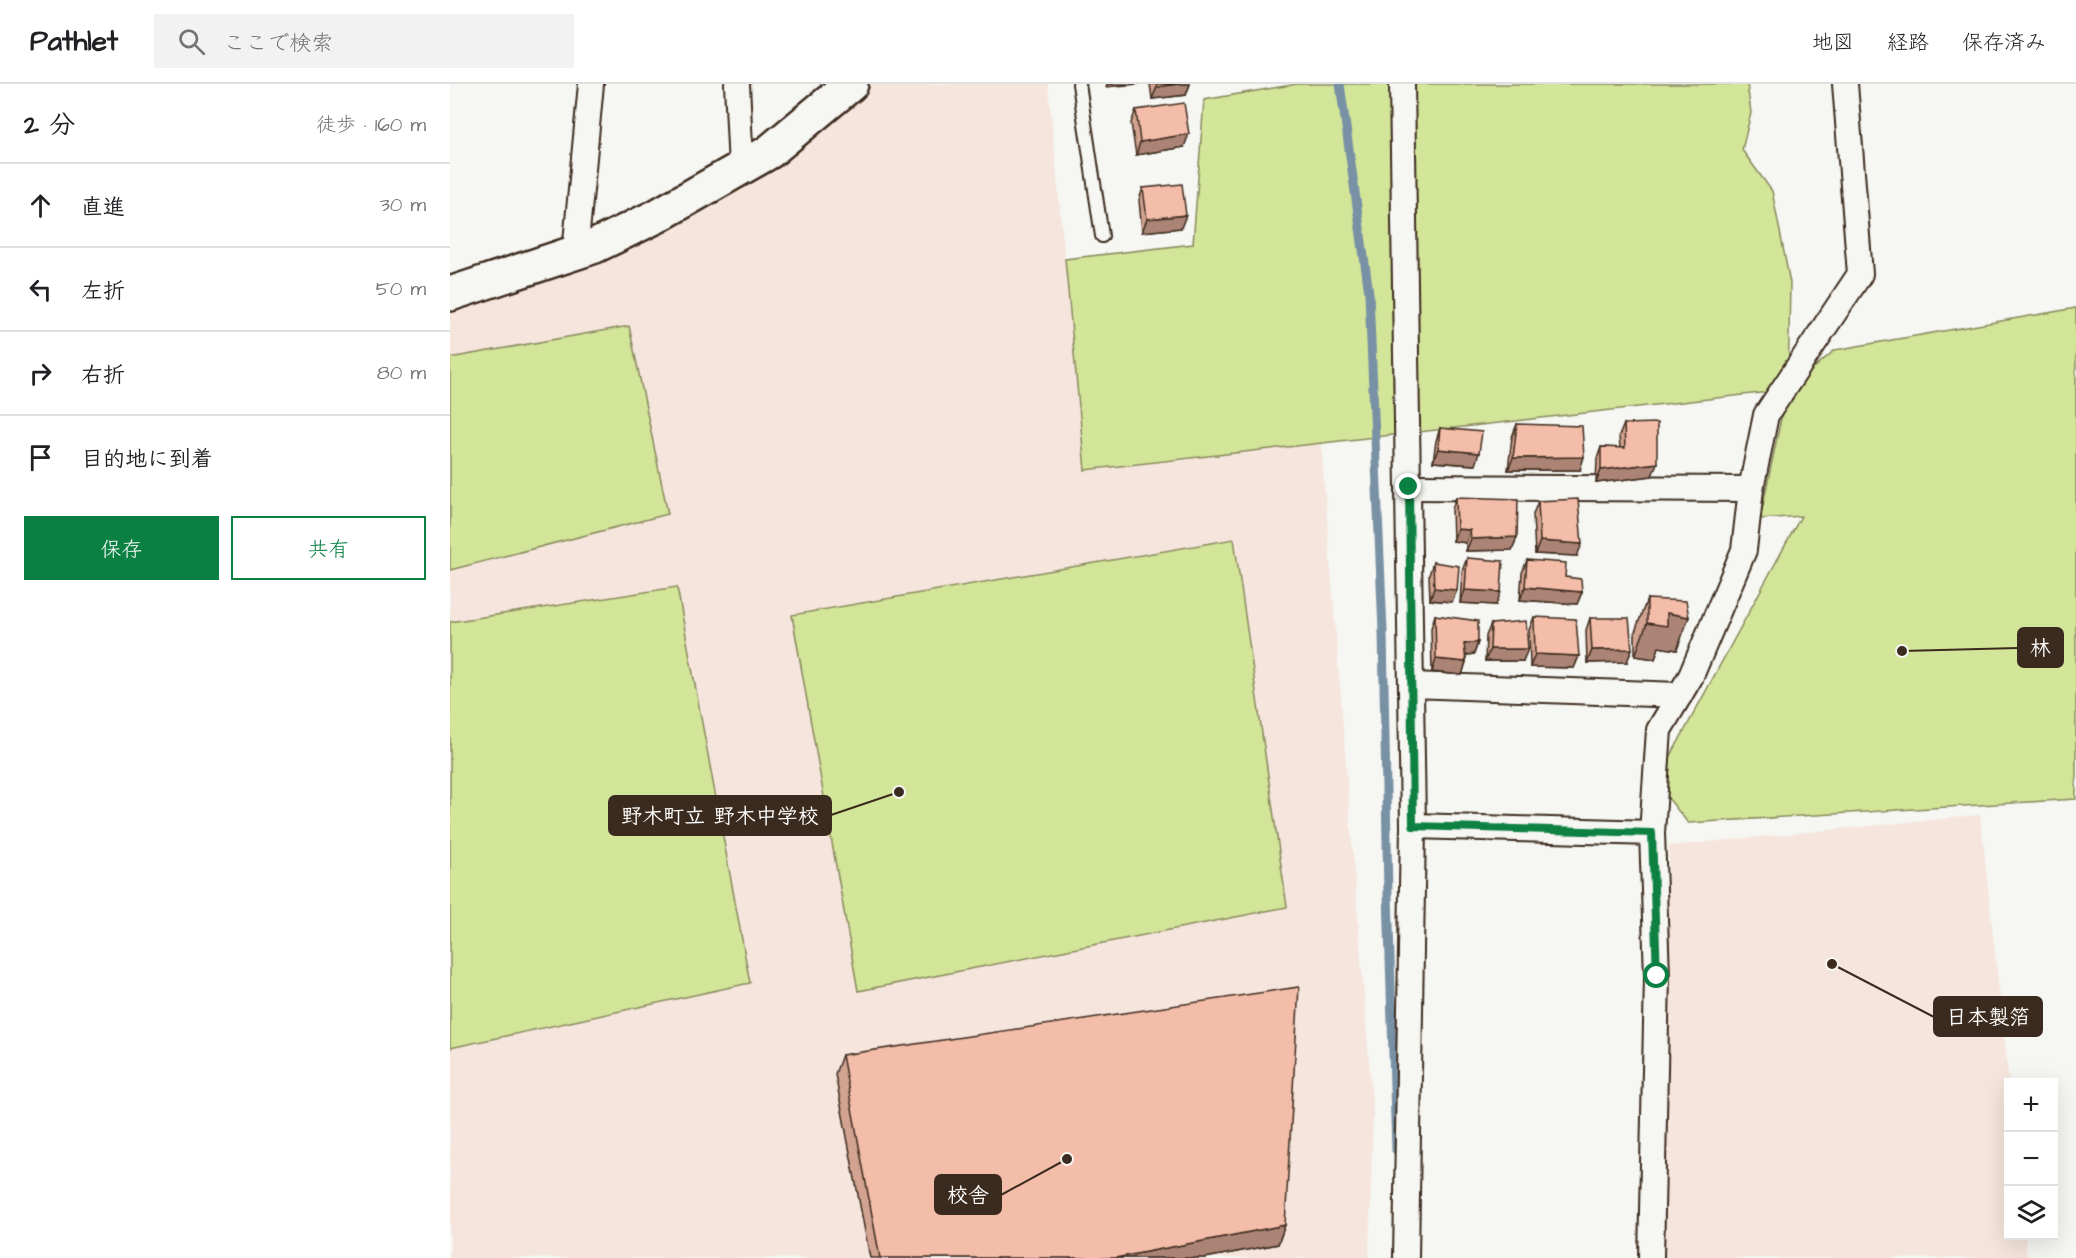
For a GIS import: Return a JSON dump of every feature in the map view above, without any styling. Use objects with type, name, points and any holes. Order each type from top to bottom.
[{"type":"street","points":[[575,253],[591,84]]},
{"type":"street","points":[[737,84],[741,168]]},
{"type":"street","points":[[450,294],[575,253],[657,216],[769,152],[851,84]]},
{"type":"street","points":[[1402,84],[1413,826],[1406,1258]]},
{"type":"street","points":[[1651,1258],[1657,976],[1652,833],[1659,730],[1691,676],[1744,550],[1751,489],[1766,415],[1860,274],[1845,84]]},
{"type":"street","points":[[1409,487],[1751,489]]},
{"type":"street","points":[[1411,685],[1680,694]]},
{"type":"street","points":[[1413,826],[1652,833]]},
{"type":"lane","points":[[1079,84],[1102,236]]},
{"type":"shaded area","points":[[860,84],[1048,84],[1085,470],[1321,443],[1373,1114],[1369,1258],[450,1258],[450,312],[648,239],[784,156]]},
{"type":"shaded area","points":[[1980,815],[2009,1078],[2004,1078],[2004,1240],[2025,1240],[2027,1258],[1661,1258],[1669,846]]},
{"type":"green space","points":[[1297,84],[1747,84],[1751,113],[1742,150],[1772,191],[1790,283],[1788,390],[1835,350],[2076,308],[2076,799],[1688,823],[1656,783],[1801,516],[1760,519],[1787,390],[1085,470],[1065,259],[1193,244],[1204,100]]},
{"type":"green space","points":[[629,326],[668,514],[450,570],[450,358]]},
{"type":"green space","points":[[1234,539],[1287,907],[858,991],[792,615]]},
{"type":"green space","points":[[677,587],[750,983],[450,1048],[450,622]]},
{"type":"building","points":[[1156,84],[1178,84],[1157,87]]},
{"type":"building","points":[[1184,103],[1189,134],[1140,142],[1136,110]]},
{"type":"building","points":[[1182,184],[1186,215],[1147,219],[1143,188]]},
{"type":"building","points":[[1657,423],[1657,463],[1601,470],[1601,447],[1625,448],[1624,424]]},
{"type":"building","points":[[1517,424],[1582,426],[1584,457],[1513,458]]},
{"type":"building","points":[[1440,428],[1482,432],[1479,453],[1438,449]]},
{"type":"building","points":[[1456,497],[1518,499],[1517,537],[1471,539],[1470,530],[1457,529]]},
{"type":"building","points":[[1578,499],[1582,544],[1540,541],[1538,501]]},
{"type":"building","points":[[1467,558],[1503,561],[1501,592],[1465,590]]},
{"type":"building","points":[[1527,560],[1566,563],[1565,577],[1581,579],[1582,592],[1525,587]]},
{"type":"building","points":[[1433,562],[1459,566],[1457,590],[1434,588]]},
{"type":"building","points":[[1647,599],[1686,601],[1689,617],[1667,613],[1667,626],[1647,623]]},
{"type":"building","points":[[1435,615],[1478,621],[1478,642],[1464,644],[1466,662],[1436,659]]},
{"type":"building","points":[[1534,617],[1576,619],[1579,656],[1535,654]]},
{"type":"building","points":[[1590,618],[1629,618],[1632,649],[1592,650]]},
{"type":"building","points":[[1526,621],[1528,649],[1490,649],[1491,624]]},
{"type":"building","points":[[1299,987],[1285,1225],[1115,1258],[880,1258],[842,1055]]},
{"type":"waterway","points":[[1340,84],[1369,293],[1383,632],[1396,1150]]},
{"type":"place","name":"林","points":[[1902,651]]},
{"type":"place","name":"野木町立 野木中学校","points":[[899,792]]},
{"type":"place","name":"日本製箔","points":[[1832,964]]},
{"type":"place","name":"校舎","points":[[1067,1159]]},
{"type":"route","points":[[1409,487],[1413,826],[1652,833],[1657,976]]}]
